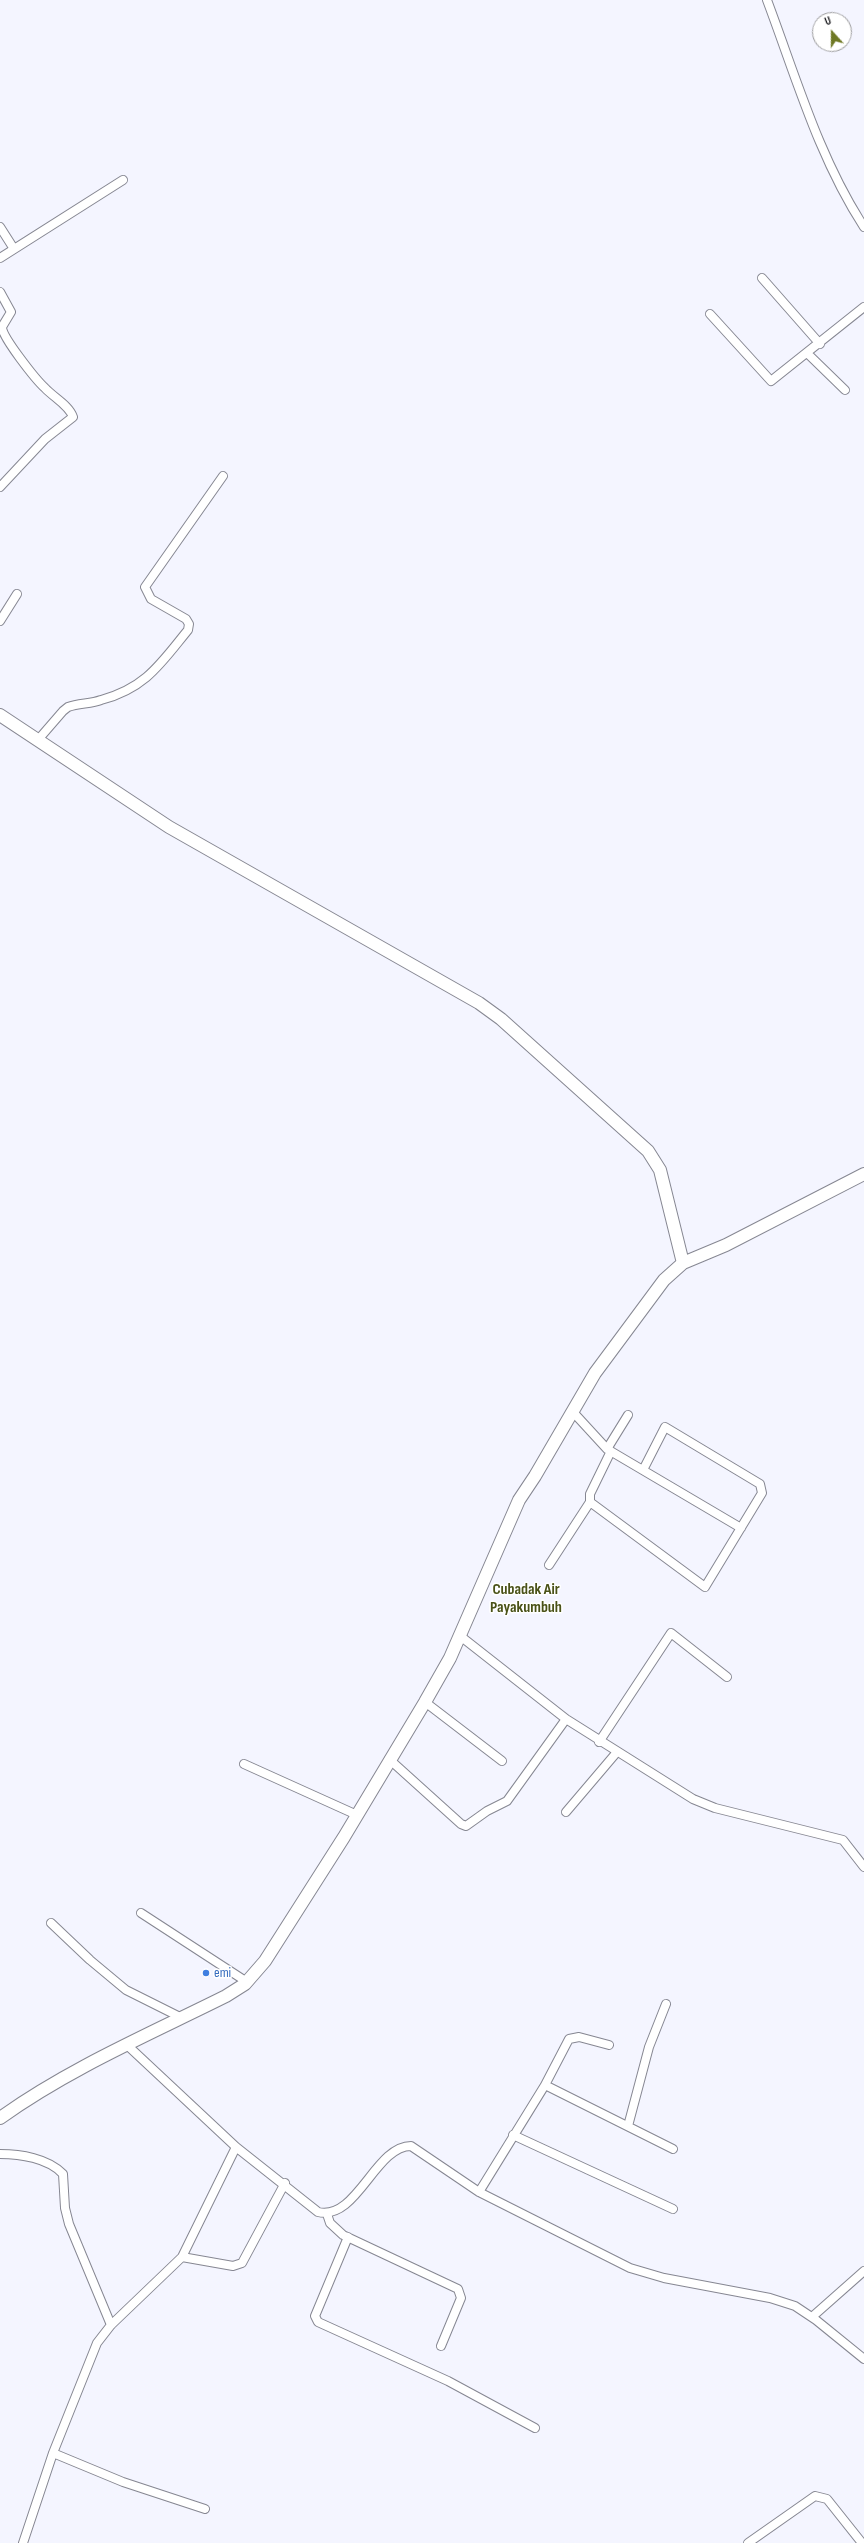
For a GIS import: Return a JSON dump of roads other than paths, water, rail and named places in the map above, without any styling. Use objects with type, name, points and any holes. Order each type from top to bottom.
[{"type":"street","points":[[768,0],[822,148],[843,195],[864,226]]},
{"type":"street","points":[[0,258],[123,180]]},
{"type":"street","points":[[0,227],[14,249]]},
{"type":"street","points":[[762,278],[820,344]]},
{"type":"street","points":[[0,292],[11,312],[2,329],[6,337],[44,388],[74,416],[45,439],[0,488]]},
{"type":"street","points":[[710,314],[771,381],[808,354],[864,307]]},
{"type":"street","points":[[808,354],[845,390]]},
{"type":"street","points":[[37,740],[63,711],[74,705],[113,696],[150,676],[160,666],[188,630],[189,624],[186,619],[151,599],[145,587],[223,476]]},
{"type":"street","points":[[0,620],[17,594]]},
{"type":"street","points":[[0,714],[169,827],[488,1009],[648,1151],[660,1170],[683,1264]]},
{"type":"street","points":[[0,2118],[25,2100],[88,2064],[226,1996],[247,1982],[265,1961],[357,1815],[389,1759],[425,1702],[450,1658],[519,1500],[595,1374],[636,1316],[664,1280],[683,1264],[726,1245],[864,1174]]},
{"type":"street","points":[[573,1412],[609,1450],[741,1528]]},
{"type":"street","points":[[549,1565],[590,1502],[590,1494],[609,1450],[628,1414]]},
{"type":"street","points":[[590,1502],[705,1587],[762,1493],[760,1484],[665,1427],[643,1470]]},
{"type":"street","points":[[599,1742],[671,1633],[727,1677]]},
{"type":"street","points":[[459,1636],[566,1719],[599,1742],[702,1804],[843,1840],[864,1867]]},
{"type":"street","points":[[425,1702],[502,1761]]},
{"type":"street","points":[[389,1759],[461,1824],[466,1826],[490,1809],[507,1801],[566,1719]]},
{"type":"street","points":[[566,1812],[617,1752]]},
{"type":"street","points":[[244,1764],[357,1815]]},
{"type":"street","points":[[141,1913],[247,1982]]},
{"type":"street","points":[[51,1923],[90,1960],[126,1990],[182,2018]]},
{"type":"street","points":[[628,2126],[649,2047],[666,2004]]},
{"type":"street","points":[[479,2192],[513,2134],[545,2085],[571,2038],[579,2037],[609,2045]]},
{"type":"street","points":[[126,2045],[236,2147],[285,2184],[310,2207],[326,2214],[335,2228],[348,2237],[458,2289],[461,2298],[441,2346]]},
{"type":"street","points":[[545,2085],[673,2149]]},
{"type":"street","points":[[513,2134],[673,2209]]},
{"type":"street","points":[[326,2214],[342,2207],[392,2153],[404,2146],[416,2148],[479,2192],[630,2268],[658,2276],[782,2302],[812,2317],[864,2359]]},
{"type":"street","points":[[23,2543],[53,2453],[97,2343],[111,2325],[182,2257],[236,2147]]},
{"type":"street","points":[[0,2154],[20,2154],[44,2162],[63,2174],[65,2208],[69,2224],[111,2325]]},
{"type":"street","points":[[182,2257],[233,2266],[242,2263],[285,2184]]},
{"type":"street","points":[[348,2237],[315,2316],[318,2322],[448,2381],[535,2428]]},
{"type":"street","points":[[812,2317],[864,2271]]},
{"type":"street","points":[[53,2453],[123,2482],[205,2509]]},
{"type":"street","points":[[748,2543],[815,2496],[827,2499],[862,2543]]},
{"type":"place","name":"emi","points":[[206,1973]]},
{"type":"district","name":"Cubadak Air Payakumbuh","points":[[526,1599]]}]
